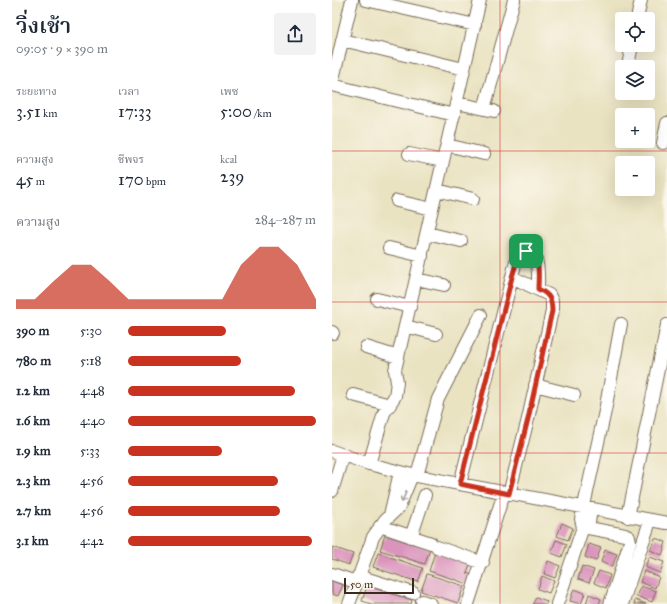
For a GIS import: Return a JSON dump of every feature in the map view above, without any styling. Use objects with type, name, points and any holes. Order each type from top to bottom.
[{"type":"street","points":[[352,0],[332,84],[455,109],[489,110],[514,0]]},
{"type":"street","points":[[366,0],[474,25]]},
{"type":"street","points":[[369,464],[384,413],[395,396],[397,382],[395,370],[480,0]]},
{"type":"street","points":[[638,12],[641,0]]},
{"type":"street","points":[[342,40],[464,69]]},
{"type":"street","points":[[663,143],[667,123]]},
{"type":"street","points":[[447,145],[484,154]]},
{"type":"street","points":[[408,154],[443,162]]},
{"type":"street","points":[[437,190],[473,199]]},
{"type":"street","points":[[397,201],[432,209]]},
{"type":"street","points":[[427,233],[461,242]]},
{"type":"street","points":[[389,248],[422,256]]},
{"type":"street","points":[[460,484],[512,277],[518,257],[526,251],[532,253],[536,258],[538,267],[538,289]]},
{"type":"street","points":[[468,604],[506,494],[535,385],[552,311],[552,301],[549,295],[512,277]]},
{"type":"street","points":[[416,279],[444,285]]},
{"type":"street","points":[[377,299],[410,307]]},
{"type":"street","points":[[349,604],[367,550],[380,526],[399,507],[415,475],[438,399],[481,315]]},
{"type":"street","points":[[557,604],[583,527],[589,522],[587,509],[621,324]]},
{"type":"street","points":[[628,517],[667,325]]},
{"type":"street","points":[[406,326],[436,334]]},
{"type":"street","points":[[366,347],[398,357]]},
{"type":"street","points":[[535,385],[574,395]]},
{"type":"street","points":[[353,395],[390,404]]},
{"type":"street","points":[[332,491],[337,453],[369,464],[400,472],[506,494],[667,523]]},
{"type":"street","points":[[390,515],[400,472]]},
{"type":"street","points":[[411,537],[424,495]]},
{"type":"street","points":[[622,604],[650,520]]},
{"type":"street","points":[[380,526],[483,563]]},
{"type":"street","points":[[583,527],[629,537],[630,542],[610,604]]},
{"type":"street","points":[[332,574],[357,579],[422,599]]},
{"type":"building","points":[[562,523],[573,528],[568,540],[557,536]]},
{"type":"building","points":[[385,535],[430,549],[425,564],[380,550]]},
{"type":"building","points":[[655,538],[666,542],[662,555],[650,550]]},
{"type":"building","points":[[556,540],[567,544],[562,557],[551,553]]},
{"type":"building","points":[[589,544],[601,548],[596,561],[585,557]]},
{"type":"building","points":[[332,547],[353,554],[349,565],[332,559]]},
{"type":"building","points":[[605,550],[617,554],[612,567],[601,562]]},
{"type":"building","points":[[435,552],[470,564],[467,573],[472,575],[468,584],[429,571]]},
{"type":"building","points":[[378,553],[423,568],[418,582],[373,567]]},
{"type":"building","points":[[649,557],[664,562],[660,573],[645,567]]},
{"type":"building","points":[[548,561],[560,566],[555,578],[544,574]]},
{"type":"building","points":[[582,566],[594,570],[589,583],[578,579]]},
{"type":"building","points":[[599,571],[610,575],[606,588],[594,583]]},
{"type":"building","points":[[644,571],[659,577],[655,588],[640,582]]},
{"type":"building","points":[[427,574],[464,586],[458,603],[421,591]]},
{"type":"building","points":[[542,576],[554,581],[549,593],[538,589]]},
{"type":"building","points":[[332,581],[343,585],[338,596],[332,594]]},
{"type":"building","points":[[367,586],[412,600],[411,604],[372,604],[362,601]]},
{"type":"building","points":[[641,586],[656,591],[652,602],[636,596]]},
{"type":"building","points":[[574,589],[585,593],[581,604],[570,601]]},
{"type":"building","points":[[589,594],[601,599],[599,604],[586,604]]},
{"type":"building","points":[[536,597],[547,601],[546,604],[533,604]]},
{"type":"building","points":[[635,600],[646,604],[634,604]]},
{"type":"route","points":[[526,251],[532,253],[536,258],[538,267],[538,289],[549,295],[552,301],[552,311],[528,419],[509,494],[460,484],[512,277],[518,257],[521,253],[526,251]]}]
